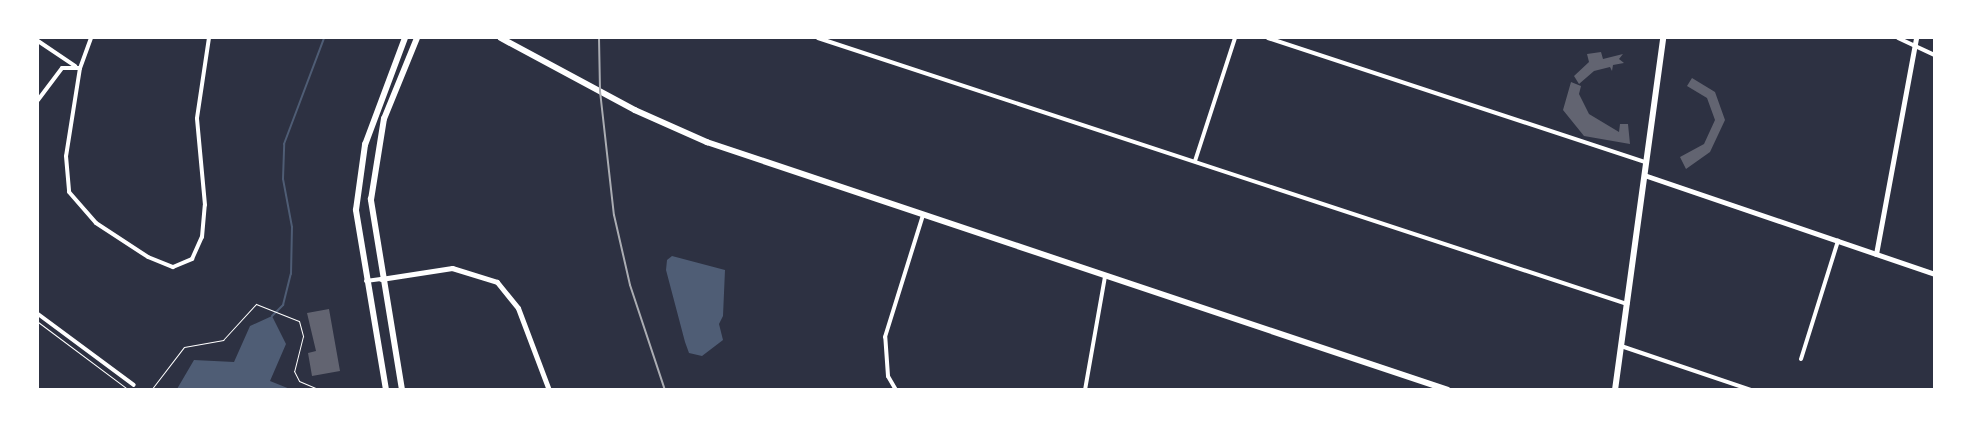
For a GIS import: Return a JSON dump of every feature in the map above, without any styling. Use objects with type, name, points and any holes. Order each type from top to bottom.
[{"type":"main road","points":[[386,390],[366,281],[356,210],[361,167],[371,126],[405,38]]},
{"type":"main road","points":[[402,390],[371,214],[373,169],[384,119],[417,38]]},
{"type":"main road","points":[[501,38],[688,135],[1448,390]]},
{"type":"main road","points":[[1615,390],[1663,38]]},
{"type":"street","points":[[91,38],[80,68],[66,156],[69,192],[88,217],[148,257],[168,266],[181,266],[192,259],[202,237],[205,205],[197,118],[209,38]]},
{"type":"street","points":[[818,38],[1627,304]]},
{"type":"street","points":[[1194,161],[1235,38]]},
{"type":"street","points":[[1268,38],[1646,162]]},
{"type":"street","points":[[1898,38],[1934,55]]},
{"type":"street","points":[[1876,254],[1916,38]]},
{"type":"street","points":[[38,41],[80,68]]},
{"type":"street","points":[[38,100],[62,68],[80,68]]},
{"type":"street","points":[[1644,175],[1934,274]]},
{"type":"street","points":[[896,390],[888,376],[885,337],[923,215]]},
{"type":"street","points":[[1801,358],[1838,241]]},
{"type":"street","points":[[366,281],[452,268],[497,282],[518,308],[548,390]]},
{"type":"street","points":[[1085,390],[1105,276]]},
{"type":"street","points":[[38,314],[134,385]]},
{"type":"street","points":[[1621,346],[1751,390]]},
{"type":"path","points":[[151,390],[184,347],[223,340],[256,304],[292,316],[302,326],[303,336],[294,371],[299,381],[320,390]]},
{"type":"path","points":[[38,322],[130,390]]},
{"type":"water","points":[[672,256],[725,270],[723,316],[719,324],[723,340],[702,356],[689,353],[685,342],[666,270],[667,260]]},
{"type":"water","points":[[272,316],[286,344],[270,381],[290,389],[177,389],[194,360],[234,362],[250,326]]},
{"type":"building","points":[[1601,52],[1603,59],[1623,54],[1619,59],[1624,63],[1613,65],[1612,71],[1610,67],[1594,71],[1579,84],[1574,76],[1589,62],[1587,54]]},
{"type":"building","points":[[1692,78],[1715,92],[1725,120],[1710,152],[1686,169],[1680,157],[1704,144],[1715,120],[1707,98],[1687,86]]},
{"type":"building","points":[[1571,82],[1581,86],[1579,94],[1589,114],[1619,132],[1620,124],[1628,124],[1630,144],[1584,136],[1563,110]]},
{"type":"building","points":[[329,309],[340,371],[312,376],[308,353],[316,351],[307,313]]},
{"type":"waterway","points":[[272,316],[283,305],[291,274],[292,227],[283,179],[284,144],[324,38]]},
{"type":"railway","points":[[599,38],[600,91],[614,215],[630,285],[665,390]]}]
